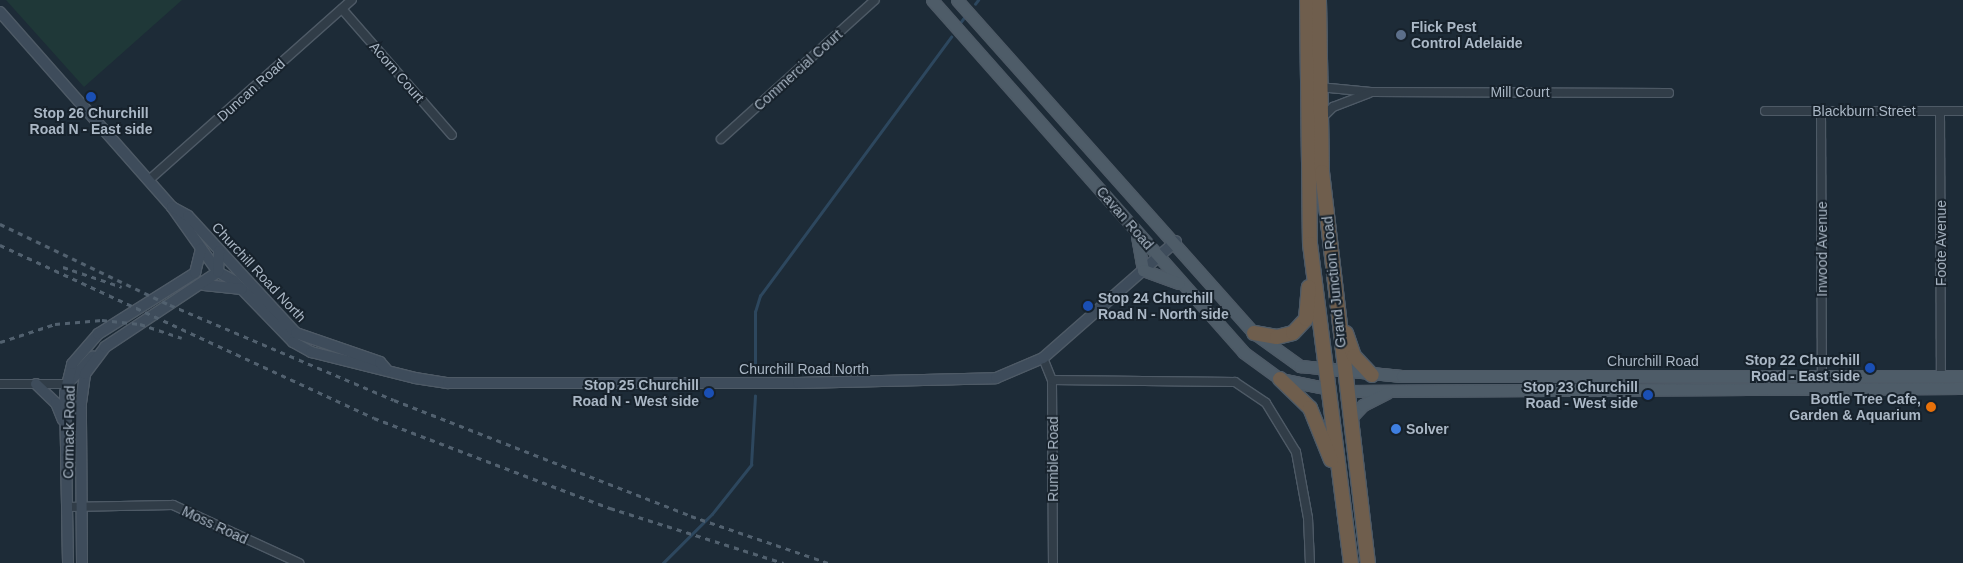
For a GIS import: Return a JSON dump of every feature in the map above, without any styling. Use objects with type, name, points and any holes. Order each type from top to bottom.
[{"type":"highway","name":"Grand Junction Road","points":[[1307,0],[1313,88],[1320,122],[1333,279],[1368,563]]},
{"type":"highway","name":"Grand Junction Road","points":[[1319,0],[1313,88],[1310,244],[1351,563]]},
{"type":"highway","points":[[1254,333],[1286,337],[1306,319],[1310,244]]},
{"type":"highway","points":[[1333,279],[1352,353],[1372,375]]},
{"type":"highway","points":[[1280,378],[1310,408],[1342,499]]},
{"type":"highway","name":"Cavan Road","points":[[1328,389],[1346,391]]},
{"type":"main road","name":"Cavan Road","points":[[932,0],[1244,352],[1280,378],[1328,389]]},
{"type":"main road","name":"Cavan Road","points":[[960,3],[1176,241],[1254,333],[1288,359],[1326,371],[1344,373]]},
{"type":"main road","points":[[1135,230],[1143,270],[1187,288]]},
{"type":"main road","name":"Churchill Road","points":[[1344,373],[1594,382],[1822,382],[1963,388]]},
{"type":"main road","name":"Churchill Road","points":[[1822,382],[1963,376]]},
{"type":"main road","name":"Churchill Road","points":[[1346,391],[1594,382]]},
{"type":"main road","points":[[1349,420],[1372,399],[1396,390]]},
{"type":"street","name":"Duncan Road","points":[[149,180],[352,0]]},
{"type":"street","name":"Commercial Court","points":[[721,139],[875,0]]},
{"type":"street","name":"Acorn Court","points":[[342,9],[452,134]]},
{"type":"street","name":"Churchill Road North","points":[[0,12],[172,207],[218,272],[243,290],[303,349],[448,383],[772,383],[977,380],[1014,372],[1043,358],[1176,241]]},
{"type":"street","name":"Mill Court","points":[[1313,88],[1371,92],[1669,93]]},
{"type":"street","name":"Mill Court","points":[[1320,122],[1333,107],[1371,92]]},
{"type":"street","name":"Blackburn Street","points":[[1765,111],[1963,111]]},
{"type":"street","name":"Inwood Avenue","points":[[1822,111],[1822,382]]},
{"type":"street","name":"Foote Avenue","points":[[1940,111],[1941,376]]},
{"type":"street","name":"Churchill Road North","points":[[172,207],[188,216],[296,333],[380,362],[386,369]]},
{"type":"street","name":"Cormack Road","points":[[68,563],[66,384],[84,346],[196,273],[201,249]]},
{"type":"street","points":[[218,272],[219,251]]},
{"type":"street","name":"Cormack Road","points":[[82,563],[81,412],[86,374],[105,347],[204,285],[218,272]]},
{"type":"street","points":[[204,285],[243,290]]},
{"type":"street","points":[[0,384],[66,384],[84,363],[105,347]]},
{"type":"street","name":"Rumble Road","points":[[1043,358],[1052,380],[1053,563]]},
{"type":"street","points":[[1052,380],[1235,382],[1266,403],[1296,452],[1308,518],[1310,563]]},
{"type":"street","points":[[36,384],[56,404],[65,424]]},
{"type":"street","points":[[66,384],[81,412]]},
{"type":"street","name":"Moss Road","points":[[68,506],[173,505],[299,563]]},
{"type":"green space","points":[[6,0],[182,0],[84,87]]},
{"type":"waterway","points":[[975,4],[978,0]]},
{"type":"waterway","points":[[960,23],[966,15]]},
{"type":"waterway","points":[[755,371],[755,312],[760,296],[951,37]]},
{"type":"waterway","points":[[663,563],[712,514],[751,465],[755,396]]},
{"type":"railway","points":[[0,224],[170,305],[394,400],[691,516],[828,563]]},
{"type":"railway","points":[[0,245],[374,418],[610,508],[783,563]]},
{"type":"railway","points":[[63,267],[122,287]]},
{"type":"railway","points":[[0,342],[55,324],[102,320],[140,324],[182,338]]},
{"type":"place","name":"Flick Pest Control Adelaide","points":[[1401,35]]},
{"type":"place","name":"Stop 26 Churchill Road N - East side","points":[[91,97]]},
{"type":"place","name":"Stop 24 Churchill Road N - North side","points":[[1088,306]]},
{"type":"place","name":"Stop 22 Churchill Road - East side","points":[[1870,368]]},
{"type":"place","name":"Stop 25 Churchill Road N - West side","points":[[709,393]]},
{"type":"place","name":"Stop 23 Churchill Road - West side","points":[[1648,395]]},
{"type":"place","name":"Bottle Tree Cafe, Garden & Aquarium","points":[[1931,407]]},
{"type":"place","name":"Solver","points":[[1396,429]]}]
